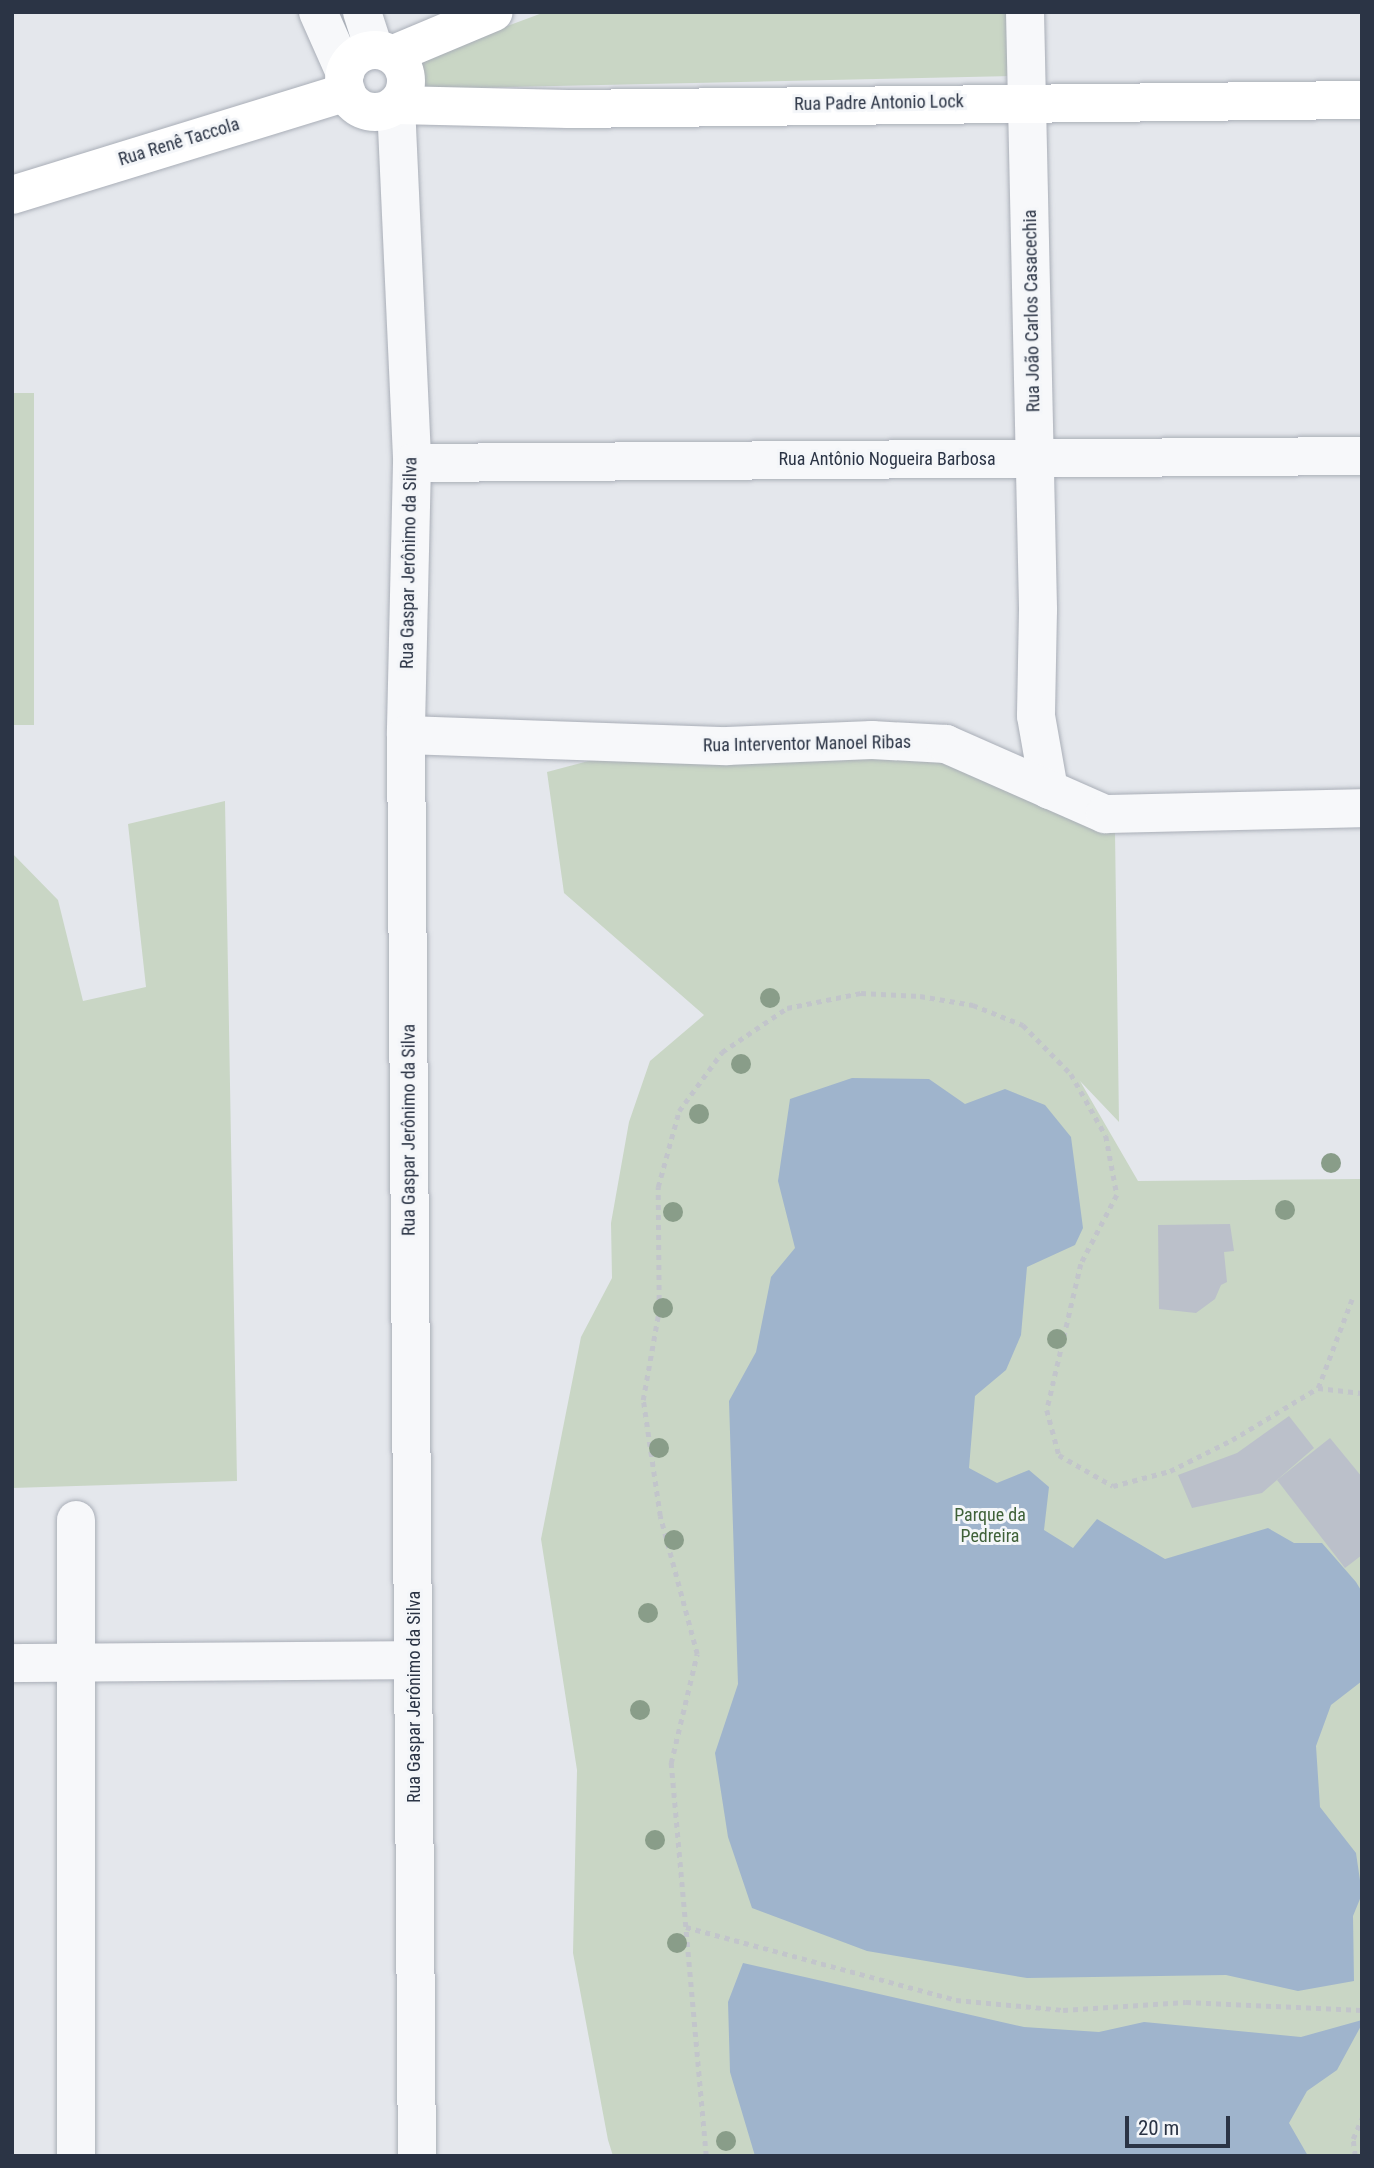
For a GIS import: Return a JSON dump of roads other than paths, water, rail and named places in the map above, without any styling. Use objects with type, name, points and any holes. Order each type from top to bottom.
[{"type":"main road","points":[[384,52],[407,82],[396,105],[370,112],[345,83],[356,56],[384,52],[494,12]]},
{"type":"main road","name":"Rua Renê Taccola","points":[[12,195],[345,83]]},
{"type":"main road","name":"Rua Padre Antonio Lock","points":[[396,105],[568,109],[1028,100],[1362,100]]},
{"type":"street","points":[[318,12],[345,83]]},
{"type":"street","points":[[362,12],[384,52]]},
{"type":"street","name":"Rua João Carlos Casacechia","points":[[1025,12],[1038,610],[1036,716],[1049,790]]},
{"type":"street","name":"Rua Gaspar Jerônimo da Silva","points":[[396,105],[412,463],[406,736],[417,2156]]},
{"type":"street","name":"Rua Antônio Nogueira Barbosa","points":[[412,463],[1362,456]]},
{"type":"street","name":"Rua Interventor Manoel Ribas","points":[[406,736],[727,746],[872,740],[946,744],[1105,814],[1362,808]]},
{"type":"street","points":[[76,1520],[76,2156]]},
{"type":"street","points":[[12,1663],[413,1660]]},
{"type":"water","points":[[852,1078],[929,1079],[965,1104],[1005,1089],[1045,1105],[1071,1137],[1083,1228],[1075,1245],[1027,1267],[1021,1335],[1006,1370],[975,1396],[969,1468],[997,1483],[1029,1470],[1049,1487],[1044,1530],[1073,1548],[1097,1519],[1165,1559],[1268,1528],[1294,1543],[1322,1543],[1362,1592],[1362,1681],[1331,1705],[1316,1746],[1320,1807],[1356,1853],[1362,1894],[1353,1916],[1354,1981],[1298,1991],[1226,1975],[1027,1978],[867,1951],[752,1908],[728,1837],[715,1753],[738,1684],[729,1401],[756,1352],[771,1277],[795,1248],[778,1181],[790,1099]]},
{"type":"water","points":[[743,1963],[1024,2027],[1099,2032],[1144,2022],[1301,2037],[1362,2020],[1362,2024],[1337,2070],[1307,2091],[1289,2123],[1308,2156],[755,2156],[730,2072],[728,2002]]},
{"type":"park label","name":"Parque da Pedreira","points":[[990,1526]]}]
